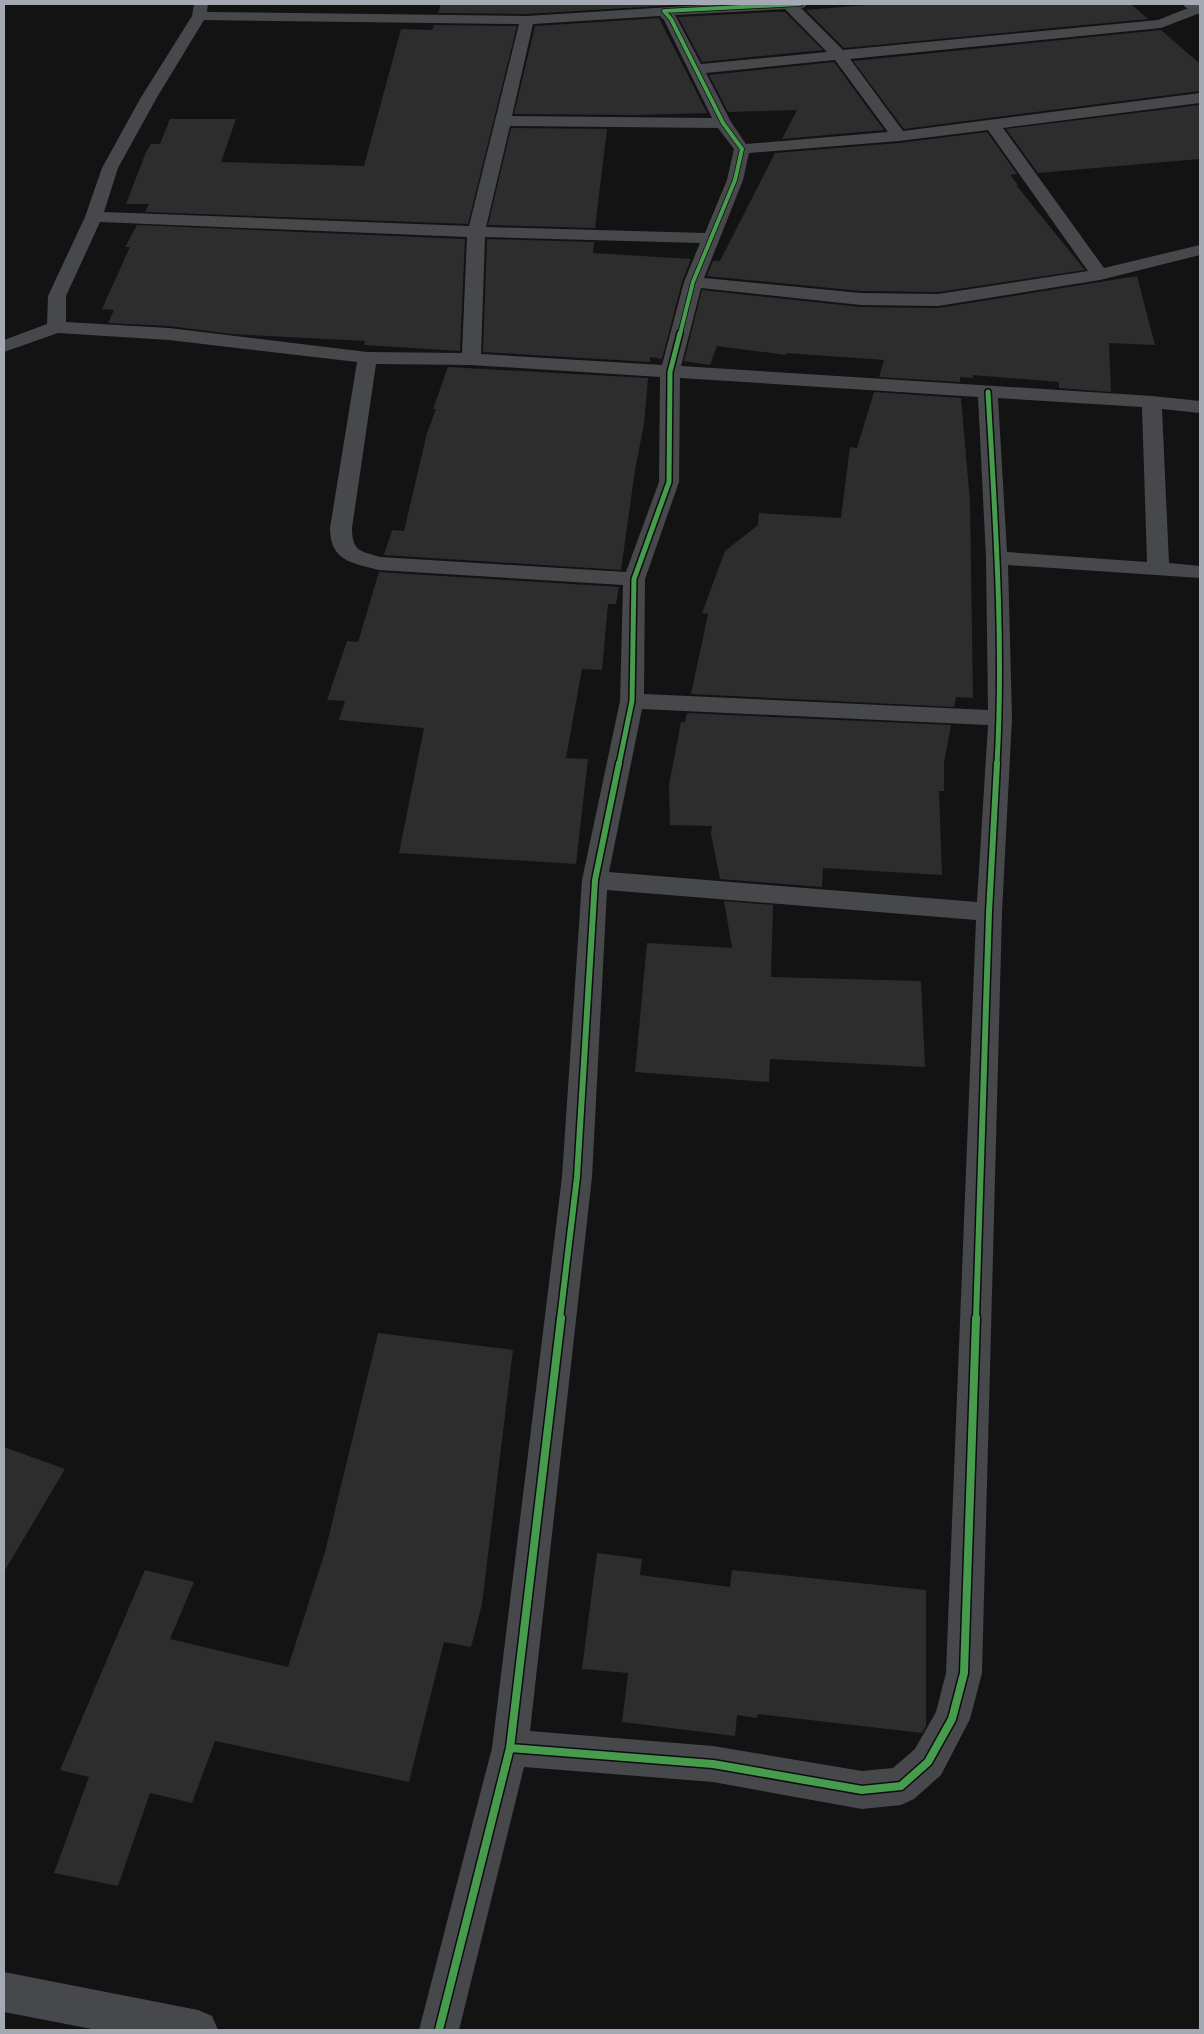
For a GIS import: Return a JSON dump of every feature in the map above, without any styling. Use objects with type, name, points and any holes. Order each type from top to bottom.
[{"type":"street","points":[[56,327],[57,296],[94,218],[110,168],[200,10],[527,20],[793,4],[840,56],[899,136]]},
{"type":"street","points":[[696,69],[1161,24],[1196,8]]},
{"type":"street","points":[[439,2030],[510,1748],[577,1177],[595,880],[632,701],[634,579],[669,482],[670,372],[693,282],[736,180],[742,149],[723,123],[671,19],[664,11]]},
{"type":"street","points":[[471,359],[476,232],[527,20]]},
{"type":"street","points":[[742,149],[899,136],[1200,98]]},
{"type":"street","points":[[502,121],[723,123]]},
{"type":"street","points":[[992,124],[1100,275]]},
{"type":"street","points":[[94,218],[476,232],[710,238]]},
{"type":"street","points":[[693,282],[861,300],[938,300],[1100,275],[1200,250]]},
{"type":"street","points":[[4,346],[56,327],[169,334],[367,358],[471,359],[1152,402],[1200,407]]},
{"type":"street","points":[[367,358],[341,528],[341,542],[351,554],[379,563],[634,579]]},
{"type":"street","points":[[510,1748],[713,1764],[862,1790],[901,1786],[928,1762],[952,1719],[964,1673],[989,912],[1000,718],[997,558],[988,392]]},
{"type":"street","points":[[1152,402],[1158,569]]},
{"type":"street","points":[[997,558],[1200,572]]},
{"type":"street","points":[[632,701],[1000,718]]},
{"type":"street","points":[[595,880],[989,912]]},
{"type":"street","points":[[4,1992],[198,2030]]},
{"type":"building","points":[[441,4],[693,4],[527,14],[438,13]]},
{"type":"building","points":[[878,4],[1131,4],[1148,19],[844,48],[806,10]]},
{"type":"building","points":[[785,12],[823,50],[702,62],[678,17]]},
{"type":"building","points":[[659,18],[707,113],[638,115],[514,114],[535,26]]},
{"type":"building","points":[[434,25],[517,26],[468,224],[145,212],[149,204],[126,204],[146,152],[151,144],[160,144],[170,119],[236,119],[221,162],[364,166],[401,29],[432,30]]},
{"type":"building","points":[[1161,30],[1200,64],[1200,91],[904,129],[853,61]]},
{"type":"building","points":[[834,62],[884,130],[782,139],[797,110],[728,112],[709,75]]},
{"type":"building","points":[[1200,105],[1200,159],[1038,173],[1006,129]]},
{"type":"building","points":[[511,128],[607,129],[595,228],[488,225]]},
{"type":"building","points":[[987,132],[1017,174],[1010,175],[1018,185],[1016,185],[1085,270],[938,292],[861,291],[707,276],[713,261],[720,261],[775,153],[899,143]]},
{"type":"building","points":[[137,225],[465,239],[460,351],[364,345],[365,341],[232,334],[169,326],[108,323],[114,310],[102,309],[130,247],[125,247]]},
{"type":"building","points":[[487,239],[594,242],[593,253],[691,259],[682,282],[662,359],[650,357],[650,362],[483,352]]},
{"type":"building","points":[[1137,276],[1155,345],[1109,343],[1111,392],[1059,388],[1059,382],[973,375],[973,378],[960,377],[960,382],[879,377],[884,360],[786,353],[786,355],[717,346],[710,365],[684,361],[702,290],[861,307],[938,308]]},
{"type":"building","points":[[448,367],[648,378],[644,424],[635,470],[621,570],[384,555],[392,530],[404,531],[427,433],[436,409],[433,409]]},
{"type":"building","points":[[874,392],[961,398],[970,502],[973,698],[956,697],[954,707],[691,694],[708,614],[702,613],[725,551],[758,525],[759,513],[841,518],[850,447],[857,448]]},
{"type":"building","points":[[379,572],[619,587],[616,604],[608,604],[602,670],[582,669],[566,758],[588,759],[576,864],[399,853],[424,728],[339,720],[345,701],[327,700],[347,641],[358,642]]},
{"type":"building","points":[[687,713],[951,725],[944,763],[944,791],[939,791],[942,875],[823,868],[822,887],[720,879],[711,834],[712,826],[670,825],[669,785],[681,722],[685,722]]},
{"type":"building","points":[[724,901],[773,905],[771,977],[921,981],[925,1067],[770,1059],[769,1082],[635,1072],[647,943],[732,948]]},
{"type":"building","points":[[378,1333],[513,1350],[482,1604],[471,1647],[444,1642],[409,1782],[215,1741],[192,1803],[150,1793],[118,1886],[54,1873],[89,1777],[60,1770],[145,1570],[194,1582],[170,1639],[288,1667],[325,1552]]},
{"type":"building","points":[[4,1447],[65,1469],[4,1572]]},
{"type":"building","points":[[597,1553],[642,1559],[640,1575],[730,1587],[732,1570],[926,1590],[926,1726],[922,1733],[758,1714],[757,1718],[737,1715],[735,1736],[622,1722],[628,1673],[582,1669]]},
{"type":"cycle path","points":[[439,2030],[510,1748],[577,1177],[595,880],[632,701],[634,579],[669,482],[670,372],[693,282],[735,180],[742,149],[723,123],[671,19],[664,11],[800,4]]},
{"type":"cycle path","points":[[510,1748],[713,1764],[862,1790],[901,1786],[928,1762],[952,1719],[964,1673],[989,912],[1000,718],[997,558],[988,392]]}]
